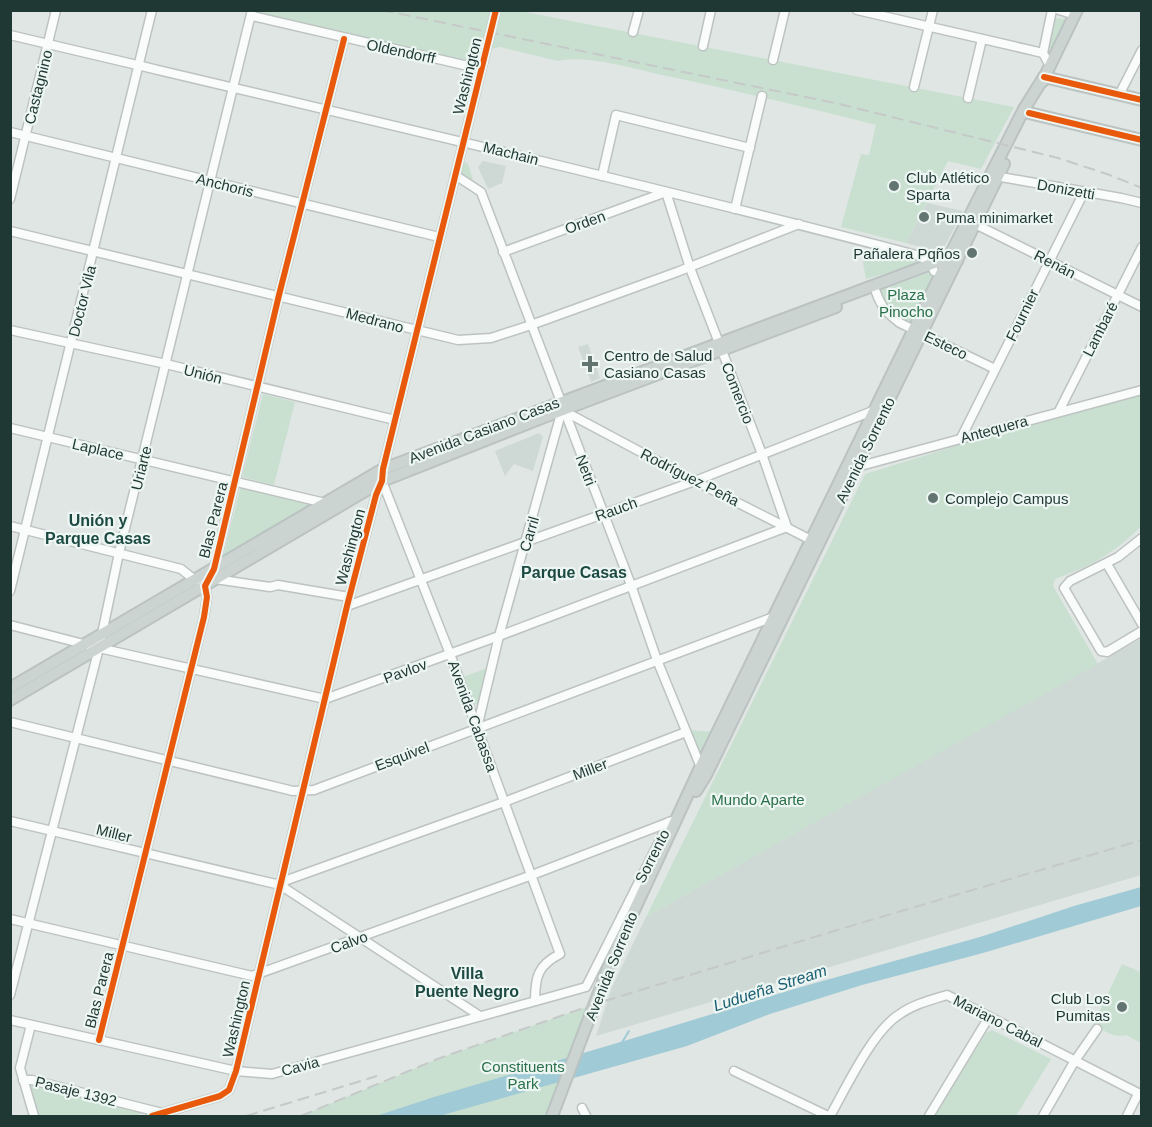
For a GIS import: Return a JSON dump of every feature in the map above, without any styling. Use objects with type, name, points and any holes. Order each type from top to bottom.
[{"type":"main road","name":"Avenida Sorrento","points":[[552,1116],[601,987],[673,820],[703,772],[971,222],[1076,13]]},
{"type":"main road","points":[[1044,77],[1142,100]]},
{"type":"main road","points":[[1026,111],[1142,140]]},
{"type":"main road","name":"Avenida Casiano Casas","points":[[10,700],[99,648],[382,469],[561,406],[933,268],[951,264]]},
{"type":"main road","name":"Avenida Casiano Casas","points":[[720,346],[876,292],[933,268]]},
{"type":"main road","name":"Avenida Casiano Casas","points":[[10,688],[382,481],[561,406]]},
{"type":"street","name":"Castagnino","points":[[10,199],[56,10]]},
{"type":"street","name":"Doctor Vila","points":[[10,591],[152,10]]},
{"type":"street","name":"Washington","points":[[164,1113],[220,1096],[229,1090],[236,1071],[349,597],[376,495],[382,481],[382,469],[496,10]]},
{"type":"street","points":[[633,32],[639,10]]},
{"type":"street","points":[[703,46],[711,10]]},
{"type":"street","points":[[772,60],[785,10]]},
{"type":"street","points":[[857,10],[1043,53]]},
{"type":"street","points":[[914,87],[933,10]]},
{"type":"street","points":[[1050,66],[1043,53],[1052,10]]},
{"type":"street","points":[[1059,10],[1076,13]]},
{"type":"street","name":"Oldendorff","points":[[252,13],[344,39],[481,69]]},
{"type":"street","name":"Uriarte","points":[[10,995],[99,648],[119,553],[252,13]]},
{"type":"street","name":"Machain","points":[[10,34],[463,141],[799,224],[920,256],[933,268]]},
{"type":"street","name":"Blas Parera","points":[[99,1040],[204,616],[208,578],[235,481],[279,295],[344,39]]},
{"type":"street","points":[[968,98],[982,39]]},
{"type":"street","points":[[1119,95],[1142,50]]},
{"type":"street","points":[[735,209],[762,96]]},
{"type":"street","points":[[602,176],[616,115],[750,148]]},
{"type":"street","name":"Anchoris","points":[[10,132],[439,237]]},
{"type":"street","name":"Netri","points":[[455,175],[481,192],[631,585],[657,660],[703,772]]},
{"type":"street","name":"Donizetti","points":[[994,176],[1142,204]]},
{"type":"street","name":"Orden","points":[[503,252],[666,192]]},
{"type":"street","name":"Comercio","points":[[666,192],[690,268],[762,454],[787,527]]},
{"type":"street","name":"Fournier","points":[[961,438],[1084,192]]},
{"type":"street","name":"Renán","points":[[971,222],[1142,307]]},
{"type":"street","name":"Medrano","points":[[10,231],[458,340],[491,338],[531,325],[690,268],[799,224]]},
{"type":"street","name":"Lambaré","points":[[1059,411],[1142,248]]},
{"type":"street","name":"Esteco","points":[[876,292],[880,304],[887,313],[918,331],[996,369]]},
{"type":"street","name":"Unión","points":[[10,330],[166,364],[394,420]]},
{"type":"street","name":"Antequera","points":[[851,468],[1142,390]]},
{"type":"street","name":"Rodríguez Peña","points":[[561,406],[695,481],[815,542]]},
{"type":"street","name":"Carril","points":[[477,728],[499,636],[527,541],[561,406]]},
{"type":"street","name":"Rauch","points":[[347,606],[695,481],[879,411]]},
{"type":"street","name":"Laplace","points":[[10,428],[325,503]]},
{"type":"street","name":"Avenida Cabassa","points":[[382,481],[450,654],[560,954],[547,960],[539,972],[535,984],[535,1001]]},
{"type":"street","points":[[10,526],[227,582],[270,587],[278,585],[349,597]]},
{"type":"street","name":"Pavlov","points":[[325,699],[787,527]]},
{"type":"street","points":[[1142,538],[1132,548],[1107,564],[1065,585],[1065,591],[1102,652],[1107,652],[1142,631]]},
{"type":"street","points":[[1107,564],[1142,624]]},
{"type":"street","name":"Esquivel","points":[[10,722],[293,791],[314,790],[657,660],[778,617]]},
{"type":"street","points":[[10,625],[86,645],[325,699]]},
{"type":"street","name":"Miller","points":[[10,821],[276,884],[504,802],[686,732]]},
{"type":"street","name":"Calvo","points":[[10,919],[252,976],[532,875],[673,820]]},
{"type":"street","name":"Sorrento","points":[[586,987],[673,820]]},
{"type":"street","points":[[281,882],[286,889],[480,1016]]},
{"type":"street","name":"Cavia","points":[[10,1020],[236,1071],[272,1074],[586,987]]},
{"type":"street","name":"Mariano Cabal","points":[[829,1116],[890,1021],[912,1006],[947,995],[1140,1094]]},
{"type":"street","points":[[929,1116],[989,1017]]},
{"type":"street","points":[[31,1025],[20,1068],[34,1116]]},
{"type":"street","points":[[1043,1116],[1074,1062],[1097,1029]]},
{"type":"street","points":[[734,1071],[829,1116]]},
{"type":"street","name":"Pasaje 1392","points":[[23,1080],[32,1080],[164,1113]]},
{"type":"street","points":[[1127,1116],[1140,1094]]},
{"type":"street","points":[[152,1116],[164,1113]]},
{"type":"shaded area","points":[[483,161],[506,166],[502,183],[488,189],[478,167]]},
{"type":"shaded area","points":[[927,203],[963,211],[941,253],[906,243]]},
{"type":"shaded area","name":"Centro de Salud Casiano Casas","points":[[588,344],[600,378],[591,382],[578,347]]},
{"type":"shaded area","points":[[539,433],[543,437],[533,471],[514,464],[505,476],[495,451]]},
{"type":"shaded area","points":[[1141,639],[1141,875],[596,1036],[612,987],[646,917]]},
{"type":"green space","points":[[252,10],[520,11],[1014,107],[981,169],[948,161],[906,243],[841,227],[861,154],[869,155],[876,125],[619,65],[580,60],[558,61],[500,47],[486,50],[481,69],[252,16]]},
{"type":"green space","points":[[1057,18],[1064,19],[1065,24],[1051,49],[1048,46],[1053,22]]},
{"type":"green space","points":[[463,161],[468,164],[474,183],[460,175]]},
{"type":"green space","points":[[865,252],[924,262],[866,279],[863,263]]},
{"type":"green space","name":"Plaza Pinocho","points":[[945,267],[914,329],[900,323],[876,292]]},
{"type":"green space","name":"Mundo Aparte","points":[[1141,392],[1141,526],[1122,544],[1102,558],[1055,579],[1053,586],[1098,664],[646,917],[865,474],[1053,416]]},
{"type":"green space","points":[[263,394],[295,402],[274,485],[242,477]]},
{"type":"green space","points":[[241,485],[317,504],[223,556]]},
{"type":"green space","points":[[487,668],[478,703],[474,705],[463,677]]},
{"type":"green space","points":[[686,730],[715,732],[701,754],[698,754]]},
{"type":"green space","name":"Club Los Pumitas","points":[[1122,964],[1141,972],[1141,1043],[1126,1035],[1113,1035],[1093,1025]]},
{"type":"green space","name":"Constituents Park","points":[[595,1004],[552,1116],[301,1116],[440,1058]]},
{"type":"green space","points":[[992,1030],[1051,1059],[1016,1116],[934,1116],[986,1033]]},
{"type":"green space","points":[[36,1085],[142,1112],[134,1116],[36,1116],[29,1091],[31,1086]]},
{"type":"water","points":[[1141,887],[1141,906],[983,953],[862,985],[770,1014],[687,1046],[439,1116],[376,1116],[794,989],[980,937]]},
{"type":"waterway","points":[[621,1044],[629,1031]]},
{"type":"railway","points":[[381,10],[835,103],[1058,158],[1142,188]]},
{"type":"railway","points":[[301,1116],[440,1058],[595,1004],[1142,840]]},
{"type":"railway","points":[[246,1116],[377,1076]]},
{"type":"cycle path","points":[[152,1116],[220,1096],[229,1090],[236,1071],[347,606],[376,495],[382,481],[383,469],[496,10]]},
{"type":"cycle path","points":[[99,1040],[204,617],[207,597],[205,586],[214,569],[279,295],[344,39]]},
{"type":"cycle path","points":[[1044,77],[1142,100]]},
{"type":"cycle path","points":[[1029,113],[1142,140]]},
{"type":"place","name":"Club Atlético Sparta","points":[[894,186]]},
{"type":"place","name":"Puma minimarket","points":[[924,217]]},
{"type":"place","name":"Pañalera Pqños","points":[[972,253]]},
{"type":"place","name":"Centro de Salud Casiano Casas","points":[[590,364]]},
{"type":"place","name":"Complejo Campus","points":[[933,498]]},
{"type":"place","name":"Club Los Pumitas","points":[[1122,1007]]},
{"type":"district","name":"Unión y Parque Casas","points":[[98,529]]},
{"type":"district","name":"Parque Casas","points":[[574,572]]},
{"type":"district","name":"Villa Puente Negro","points":[[467,982]]},
{"type":"water label","name":"Ludueña Stream","points":[[770,988]]}]
